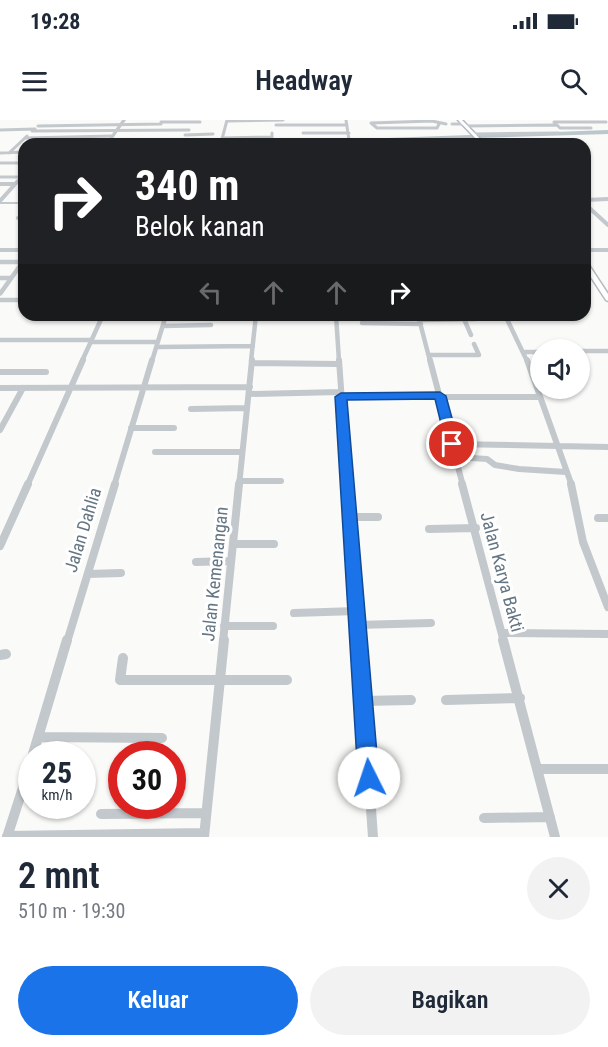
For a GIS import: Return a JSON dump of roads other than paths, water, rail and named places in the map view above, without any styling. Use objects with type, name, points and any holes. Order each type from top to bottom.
[{"type":"main road","points":[[463,123],[478,138]]},
{"type":"main road","points":[[591,272],[608,299]]},
{"type":"street","points":[[26,138],[44,120]]},
{"type":"street","points":[[277,120],[272,137],[222,138],[227,120],[277,120],[283,120]]},
{"type":"street","points":[[346,120],[350,138]]},
{"type":"street","points":[[0,132],[5,130],[59,131],[201,121]]},
{"type":"street","points":[[190,126],[199,125],[201,121]]},
{"type":"street","points":[[439,124],[439,127],[433,128],[377,128],[372,127],[371,123],[432,121],[446,124]]},
{"type":"street","points":[[552,121],[606,122]]},
{"type":"street","points":[[552,121],[565,132]]},
{"type":"street","points":[[113,136],[121,125],[141,122]]},
{"type":"street","points":[[452,124],[591,128]]},
{"type":"street","points":[[59,131],[64,125]]},
{"type":"street","points":[[38,126],[121,125],[172,128]]},
{"type":"street","points":[[121,125],[189,130]]},
{"type":"street","points":[[276,125],[347,125]]},
{"type":"street","points":[[473,133],[506,129]]},
{"type":"street","points":[[223,133],[274,134]]},
{"type":"street","points":[[303,134],[349,133]]},
{"type":"street","points":[[473,133],[558,133]]},
{"type":"street","points":[[473,133],[502,134]]},
{"type":"street","points":[[26,138],[213,134]]},
{"type":"street","points":[[9,153],[17,146]]},
{"type":"street","points":[[0,153],[18,152]]},
{"type":"street","points":[[0,163],[18,163]]},
{"type":"street","points":[[0,177],[18,176]]},
{"type":"street","points":[[0,202],[18,181]]},
{"type":"street","points":[[0,184],[15,184]]},
{"type":"street","points":[[591,201],[608,199]]},
{"type":"street","points":[[0,202],[18,203]]},
{"type":"street","points":[[591,208],[608,225]]},
{"type":"street","points":[[0,250],[18,250]]},
{"type":"street","points":[[591,250],[608,250]]},
{"type":"street","points":[[0,262],[18,262]]},
{"type":"street","points":[[1,292],[18,269]]},
{"type":"street","points":[[0,278],[11,278]]},
{"type":"street","points":[[0,300],[18,300]]},
{"type":"street","points":[[0,546],[100,321]]},
{"type":"street","name":"Jalan Dahlia","points":[[38,741],[164,321]]},
{"type":"street","name":"Jalan Kemenangan","points":[[204,835],[255,321]]},
{"type":"street","points":[[336,321],[373,837]]},
{"type":"street","points":[[362,323],[400,321]]},
{"type":"street","name":"Jalan Karya Bakti","points":[[419,321],[476,528],[555,837]]},
{"type":"street","points":[[465,321],[471,335]]},
{"type":"street","points":[[507,321],[530,371]]},
{"type":"street","points":[[163,326],[211,326]]},
{"type":"street","points":[[0,340],[253,346]]},
{"type":"street","points":[[429,355],[479,355],[474,344]]},
{"type":"street","points":[[590,351],[608,351]]},
{"type":"street","points":[[523,352],[530,352]]},
{"type":"street","points":[[252,363],[338,364]]},
{"type":"street","points":[[0,372],[46,372]]},
{"type":"street","points":[[0,388],[143,388],[341,395],[530,398]]},
{"type":"street","points":[[0,430],[23,388]]},
{"type":"street","points":[[540,399],[577,502],[583,542],[608,607]]},
{"type":"street","points":[[191,408],[246,408]]},
{"type":"street","points":[[131,428],[174,428]]},
{"type":"street","points":[[452,444],[556,444],[608,447]]},
{"type":"street","points":[[155,452],[242,452]]},
{"type":"street","points":[[456,457],[487,459],[495,465],[519,469],[566,472]]},
{"type":"street","points":[[239,480],[281,481]]},
{"type":"street","points":[[350,517],[378,517]]},
{"type":"street","points":[[598,518],[608,518]]},
{"type":"street","points":[[429,529],[476,528]]},
{"type":"street","points":[[233,544],[274,544]]},
{"type":"street","points":[[196,562],[231,561]]},
{"type":"street","points":[[88,573],[121,573]]},
{"type":"street","points":[[294,613],[357,611]]},
{"type":"street","points":[[357,625],[431,623]]},
{"type":"street","points":[[224,626],[273,626]]},
{"type":"street","points":[[503,633],[608,634]]},
{"type":"street","points":[[123,658],[120,680],[219,678],[287,680]]},
{"type":"street","points":[[446,700],[520,698]]},
{"type":"street","points":[[363,701],[411,700]]},
{"type":"street","points":[[39,737],[162,738]]},
{"type":"street","points":[[538,769],[608,769]]},
{"type":"street","points":[[18,803],[7,837],[204,835]]},
{"type":"street","points":[[101,814],[206,813]]},
{"type":"street","points":[[484,818],[550,817]]},
{"type":"waterway","points":[[444,138],[608,132]]}]
